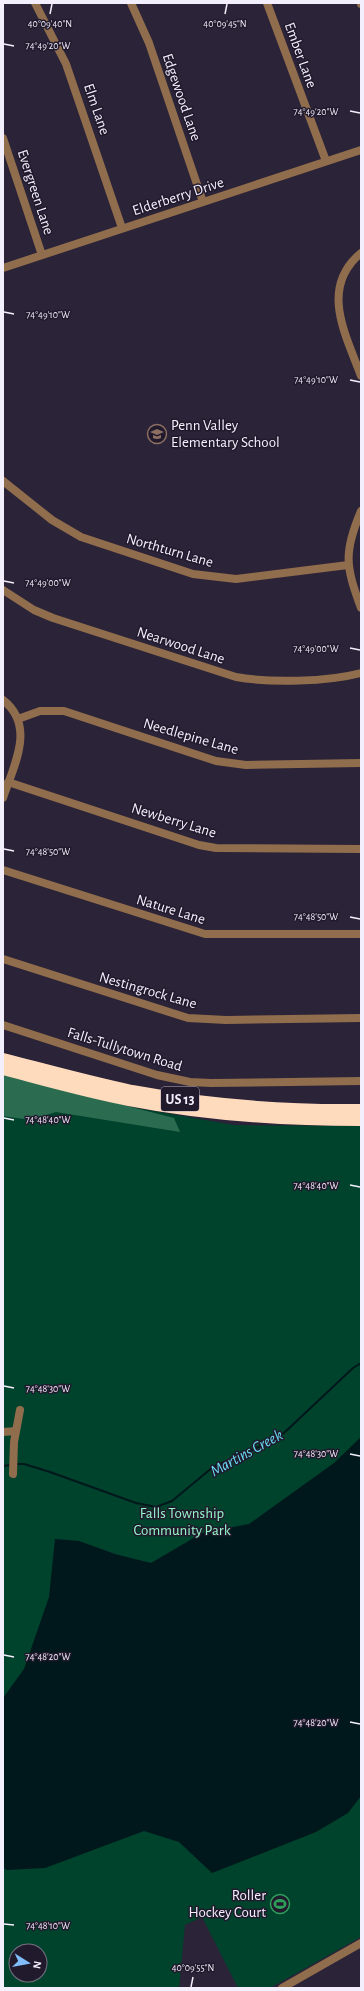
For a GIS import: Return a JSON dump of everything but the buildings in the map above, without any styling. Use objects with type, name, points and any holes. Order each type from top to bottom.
[{"type":"highway","name":"US 13","points":[[3,1059],[104,1084],[183,1099],[264,1108],[361,1110]]},
{"type":"highway","name":"US 13","points":[[3,1069],[102,1094],[181,1109],[263,1118],[361,1120]]},
{"type":"street","name":"Elm Lane","points":[[35,3],[66,64],[122,228]]},
{"type":"street","name":"Edgewood Lane","points":[[131,3],[149,43],[203,202]]},
{"type":"street","name":"Ember Lane","points":[[267,3],[326,161]]},
{"type":"street","name":"Evergreen Lane","points":[[3,138],[42,255]]},
{"type":"street","name":"Elderberry Drive","points":[[3,268],[361,150]]},
{"type":"street","points":[[361,253],[345,272],[340,285],[338,300],[340,319],[361,376]]},
{"type":"street","name":"Northturn Lane","points":[[3,481],[52,520],[81,537],[193,574],[236,579],[306,572],[348,565]]},
{"type":"street","points":[[361,511],[350,540],[348,565],[350,578],[361,608]]},
{"type":"street","name":"Nearwood Lane","points":[[3,590],[34,610],[53,618],[236,677],[252,679],[320,680],[346,677],[361,673]]},
{"type":"street","points":[[3,700],[14,710],[18,719],[21,733],[21,744],[3,798]]},
{"type":"street","name":"Needlepine Lane","points":[[18,719],[40,711],[64,711],[216,761],[231,764],[361,763]]},
{"type":"street","name":"Newberry Lane","points":[[8,782],[199,845],[216,848],[361,849]]},
{"type":"street","name":"Nature Lane","points":[[3,870],[204,934],[361,934]]},
{"type":"street","name":"Nestingrock Lane","points":[[3,959],[188,1018],[226,1020],[361,1018]]},
{"type":"street","name":"Falls-Tullytown Road","points":[[3,1025],[157,1075],[177,1080],[211,1083],[361,1081]]},
{"type":"street","points":[[13,1474],[16,1431],[20,1410]]},
{"type":"street","points":[[3,1432],[16,1431]]},
{"type":"street","points":[[282,1988],[361,1943]]},
{"type":"green space","name":"Falls Township Community Park","points":[[3,1074],[131,1107],[234,1125],[361,1126],[361,1937],[270,1988],[238,1988],[202,1917],[185,1925],[179,1988],[3,1988]]},
{"type":"green space","points":[[3,1074],[174,1118],[180,1132],[56,1112],[30,1120],[3,1116]]},
{"type":"water","points":[[361,1437],[361,1796],[348,1813],[316,1832],[212,1873],[179,1842],[144,1831],[45,1868],[7,1870],[3,1868],[3,1698],[24,1669],[49,1597],[55,1539],[79,1541],[115,1554],[151,1563],[202,1533],[249,1524],[334,1463]]},
{"type":"waterway","name":"Martins Creek","points":[[16,1464],[24,1464],[136,1503],[156,1507],[172,1501],[213,1467],[265,1444],[284,1433],[353,1368],[361,1363]]},
{"type":"waterway","name":"Martins Creek","points":[[3,1466],[11,1465]]},
{"type":"place","name":"Penn Valley Elementary School","points":[[157,434]]},
{"type":"place","name":"Roller Hockey Court","points":[[280,1904]]}]
